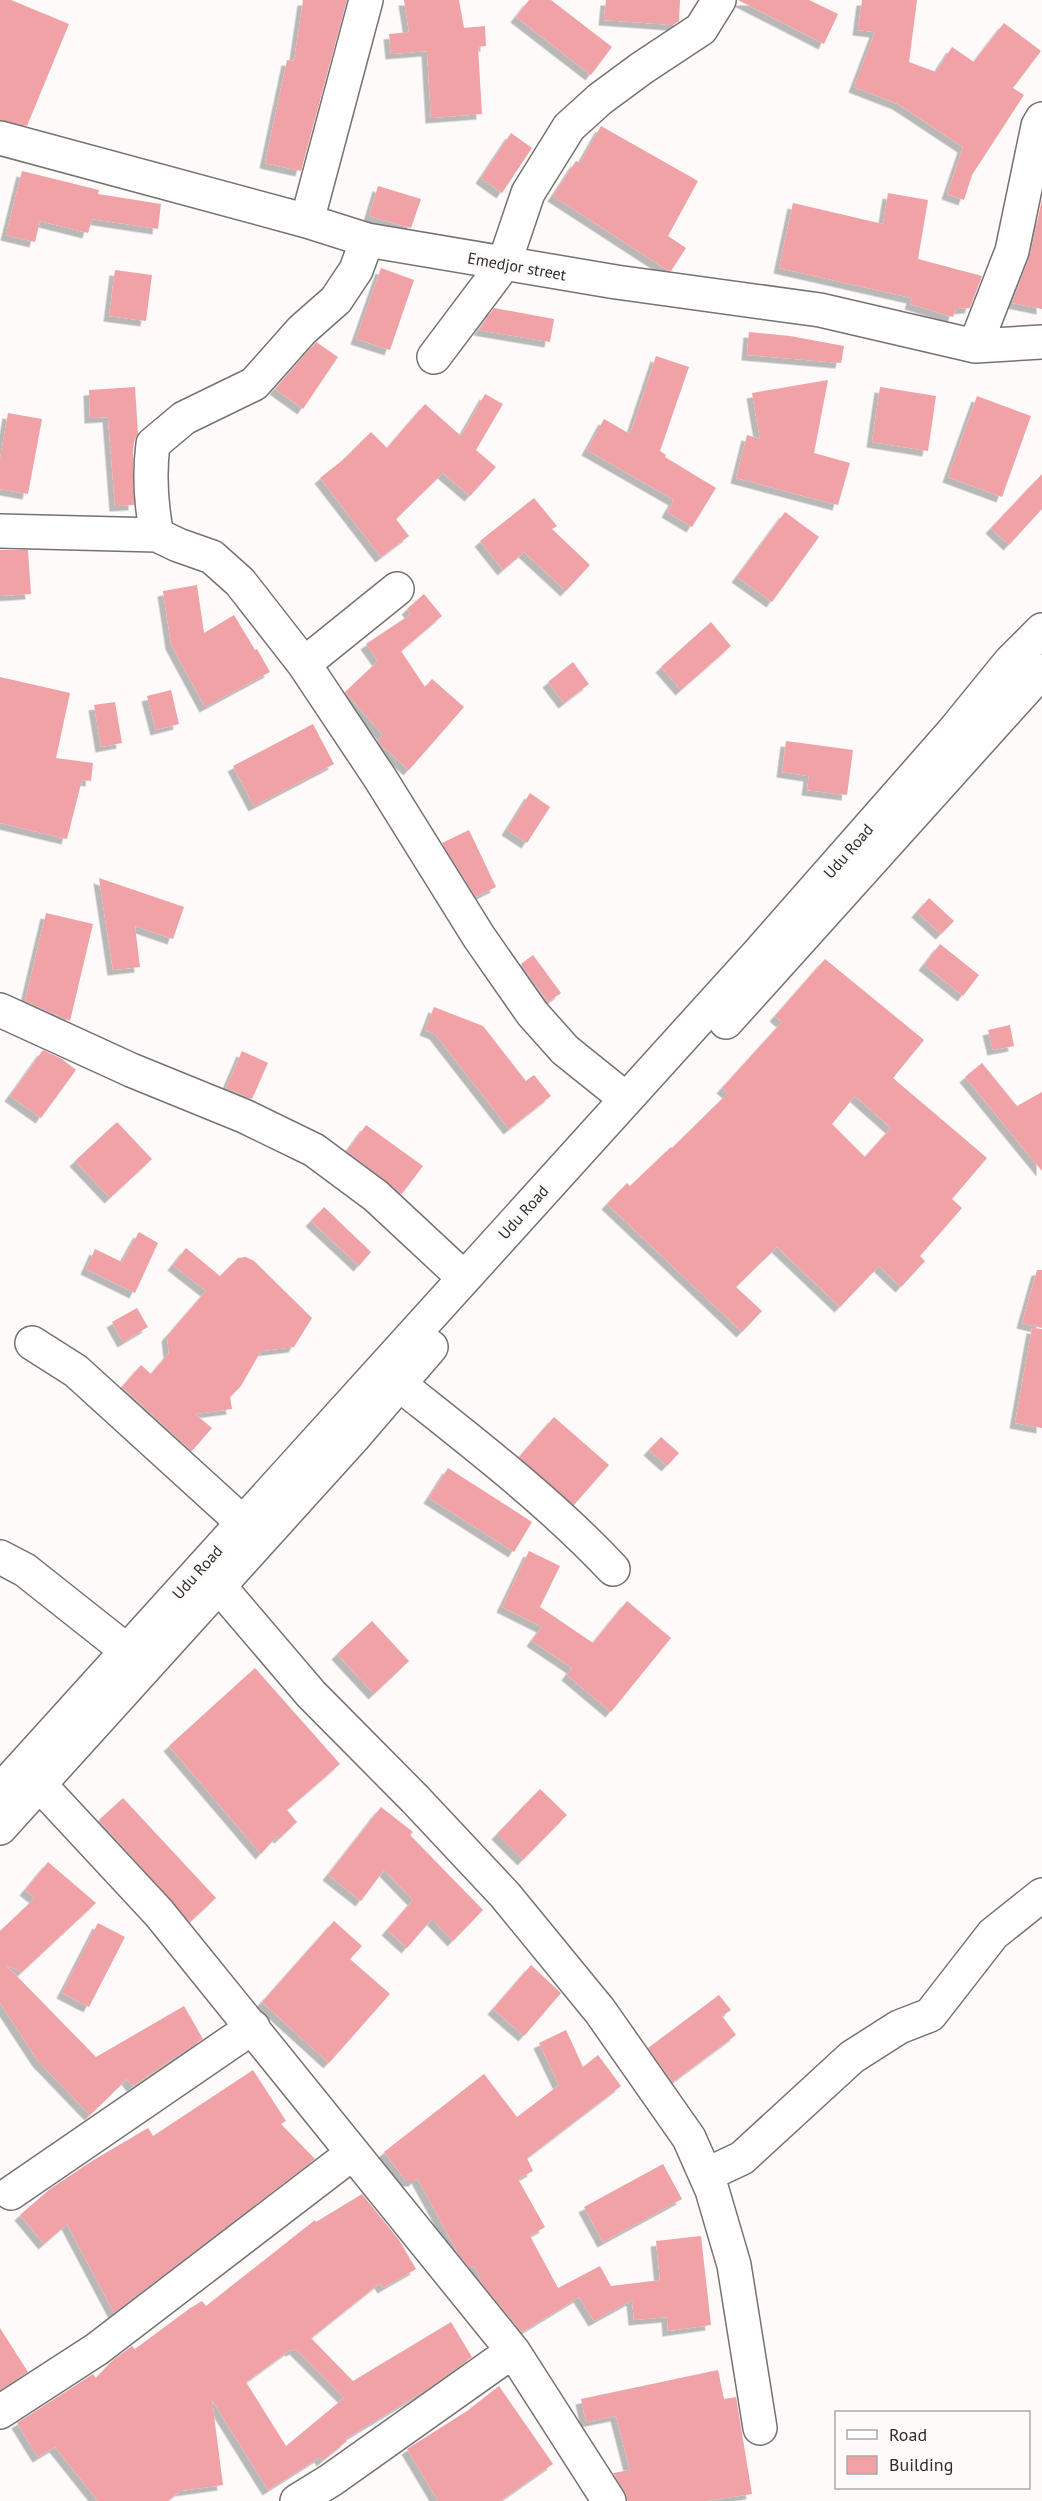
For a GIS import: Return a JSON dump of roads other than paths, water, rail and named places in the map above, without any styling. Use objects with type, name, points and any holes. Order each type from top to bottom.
[{"type":"street","points":[[308,221],[366,0]]},
{"type":"street","points":[[434,357],[504,264],[528,193],[569,127],[600,99],[701,29],[719,0]]},
{"type":"street","points":[[975,346],[1012,251],[1038,126],[1042,119]]},
{"type":"street","name":"Emedjor street","points":[[0,138],[308,221],[367,240],[616,282],[820,310],[975,346],[1042,342]]},
{"type":"street","points":[[157,535],[152,506],[150,465],[153,444],[184,418],[254,384],[302,330],[336,300],[356,270],[367,240]]},
{"type":"street","points":[[0,531],[157,535],[178,546],[212,557],[240,582],[304,664],[380,778],[478,937],[532,1013],[565,1050],[626,1099]]},
{"type":"street","points":[[304,664],[397,589]]},
{"type":"street","name":"Udu Road","points":[[0,1791],[756,956],[953,732],[1010,662],[1042,630]]},
{"type":"street","name":"Udu Road","points":[[0,1828],[399,1384],[509,1257],[657,1094],[769,976],[1042,671]]},
{"type":"street","points":[[0,1010],[131,1070],[244,1116],[314,1150],[376,1196],[464,1278]]},
{"type":"street","points":[[32,1343],[76,1371],[242,1522]]},
{"type":"street","points":[[399,1384],[495,1460],[576,1530],[613,1569]]},
{"type":"street","points":[[0,1557],[25,1570],[126,1650]]},
{"type":"street","points":[[218,1585],[311,1694],[415,1799],[513,1904],[600,2011],[689,2138],[712,2190],[734,2265],[760,2427]]},
{"type":"street","points":[[40,1785],[159,1913],[254,2027],[513,2351],[609,2501]]},
{"type":"street","points":[[706,2175],[742,2158],[852,2057],[899,2027],[930,2015],[993,1934],[1042,1894]]},
{"type":"street","points":[[11,2193],[254,2027]]},
{"type":"street","points":[[0,2412],[97,2349],[353,2153]]},
{"type":"street","points":[[297,2501],[331,2480],[513,2351]]}]
